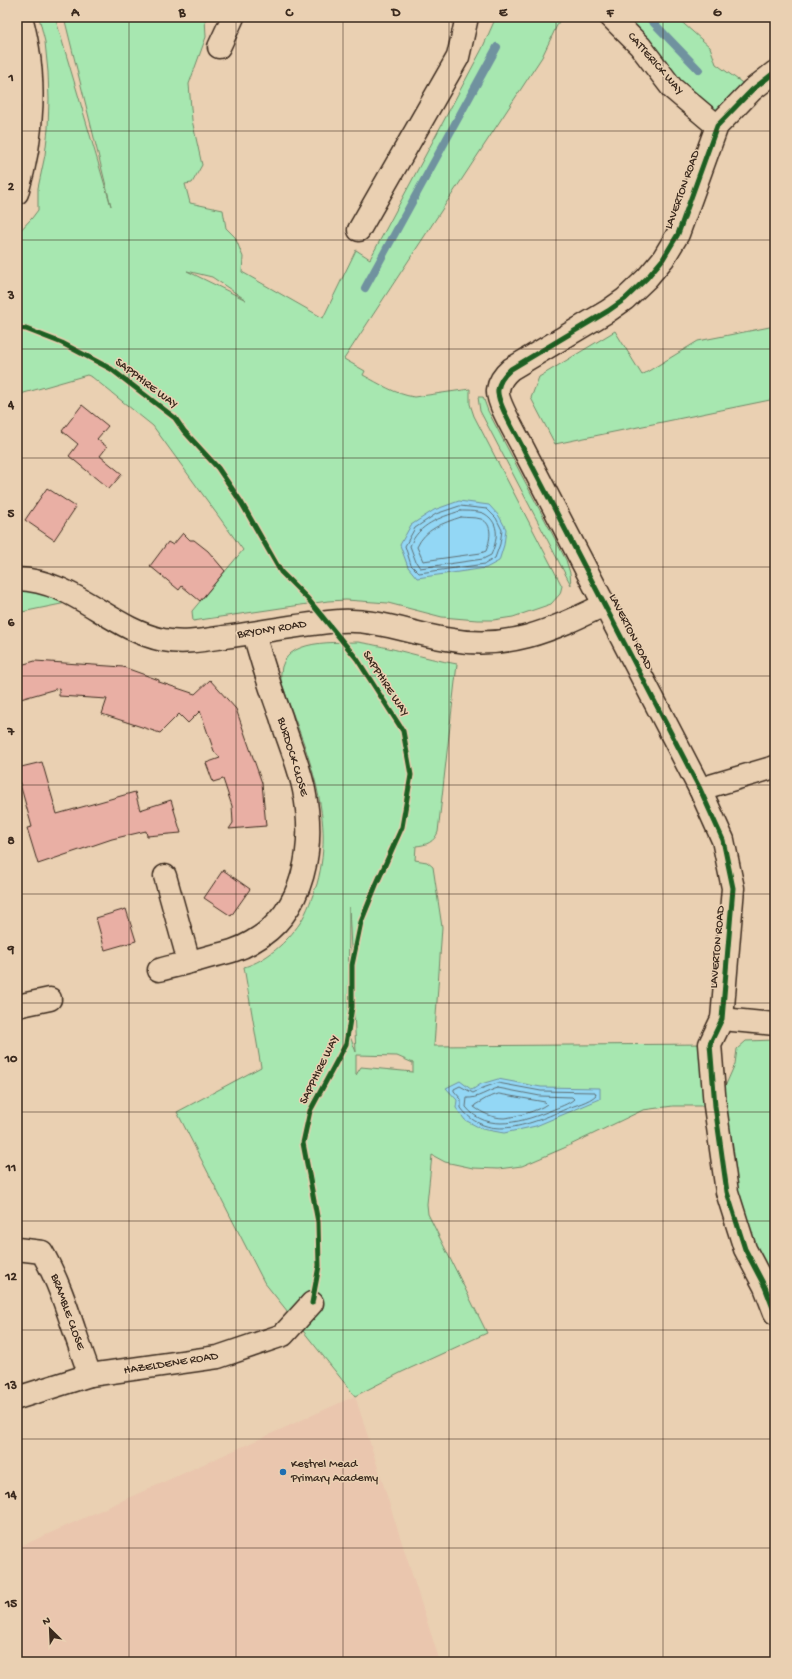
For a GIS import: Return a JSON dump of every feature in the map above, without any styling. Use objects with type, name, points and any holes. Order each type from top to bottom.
[{"type":"street","points":[[17,193],[25,158],[31,98],[28,48],[21,17]]},
{"type":"street","points":[[219,46],[233,17]]},
{"type":"street","points":[[359,230],[458,57],[467,17]]},
{"type":"street","name":"CATTERICK WAY","points":[[611,17],[640,46],[672,88],[717,126]]},
{"type":"street","name":"LAVERTON ROAD","points":[[775,72],[752,90],[717,126],[678,234],[663,259],[647,278],[625,299],[608,311],[511,369],[503,377],[499,385],[498,393],[504,410],[700,789],[723,840],[732,888],[722,1019],[710,1044],[715,1106],[726,1192],[745,1249],[765,1287],[775,1313]]},
{"type":"street","name":"BRYONY ROAD","points":[[17,579],[32,580],[55,586],[76,596],[125,626],[162,639],[179,642],[193,642],[254,634],[322,623],[358,621],[381,624],[446,640],[491,643],[517,639],[553,628],[604,604]]},
{"type":"street","name":"BURDOCK CLOSE","points":[[159,970],[239,949],[266,933],[276,924],[289,906],[304,871],[309,841],[308,816],[304,788],[254,634]]},
{"type":"street","points":[[700,789],[775,767]]},
{"type":"street","points":[[165,876],[189,962]]},
{"type":"street","points":[[17,1006],[50,999]]},
{"type":"street","points":[[722,1019],[775,1024]]},
{"type":"street","name":"BRAMBLE CLOSE","points":[[17,1249],[42,1252],[63,1296],[90,1375]]},
{"type":"street","name":"HAZELDENE ROAD","points":[[17,1398],[90,1375],[218,1357],[283,1334],[312,1302]]},
{"type":"shaded area","name":"Kestrel Mead Primary Academy","points":[[355,1396],[440,1662],[17,1662],[17,1548]]},
{"type":"green space","points":[[39,17],[55,17],[111,206],[64,17],[205,17],[206,37],[189,84],[192,120],[202,165],[192,183],[185,184],[190,203],[223,210],[226,228],[235,237],[243,257],[242,272],[323,318],[356,250],[370,259],[482,49],[496,17],[561,17],[542,57],[344,359],[365,371],[363,375],[400,394],[407,396],[414,397],[470,389],[470,404],[474,416],[562,586],[560,594],[551,604],[513,617],[493,620],[477,620],[442,617],[388,603],[346,600],[328,601],[193,621],[192,611],[243,550],[153,426],[92,377],[87,375],[17,395],[17,234],[38,210],[38,188],[45,155],[48,129],[49,99],[45,42]],"holes":[[[187,271],[212,277],[246,300]]]},
{"type":"green space","points":[[611,17],[676,17],[710,47],[716,64],[752,90],[717,126]]},
{"type":"green space","points":[[775,326],[775,399],[555,444],[531,398],[539,377],[615,331],[642,375],[698,341]]},
{"type":"green space","points":[[478,397],[483,397],[488,411],[566,560],[570,573],[571,585],[480,411]]},
{"type":"green space","points":[[17,590],[29,590],[71,602],[17,613]]},
{"type":"green space","points":[[358,642],[457,664],[438,832],[430,842],[424,845],[416,846],[415,860],[427,862],[433,867],[442,927],[434,1046],[710,1044],[715,1106],[673,1106],[643,1110],[564,1148],[522,1166],[498,1169],[473,1168],[445,1162],[432,1155],[427,1204],[428,1214],[487,1333],[402,1372],[355,1396],[264,1282],[177,1112],[261,1067],[244,967],[260,960],[275,950],[295,930],[308,908],[317,884],[322,858],[323,832],[315,781],[308,756],[281,681],[282,667],[287,657],[296,650],[307,646],[319,643]],"holes":[[[349,907],[356,1052],[348,1031]],[[356,1055],[397,1056],[413,1063],[413,1072],[361,1067],[356,1075]]]},
{"type":"green space","points":[[775,1040],[775,1313],[744,1245],[717,1105],[735,1064],[737,1049],[746,1041]]},
{"type":"water","points":[[459,501],[489,505],[499,516],[506,529],[504,545],[499,561],[486,568],[417,578],[408,567],[400,545],[411,525],[434,510]]},
{"type":"water","points":[[498,1079],[541,1087],[600,1088],[600,1099],[536,1126],[504,1133],[482,1129],[465,1120],[456,1108],[457,1100],[446,1088],[460,1081],[472,1090],[481,1084]]},
{"type":"building","points":[[82,405],[108,426],[97,439],[107,447],[100,456],[122,474],[109,489],[69,456],[78,444],[62,431]]},
{"type":"building","points":[[47,488],[76,507],[54,540],[25,520]]},
{"type":"building","points":[[183,533],[190,540],[194,540],[208,551],[225,571],[200,601],[182,586],[179,590],[150,566],[168,542],[173,545]]},
{"type":"building","points":[[35,661],[123,667],[159,680],[159,682],[195,694],[210,680],[236,709],[262,783],[266,826],[229,829],[233,823],[232,806],[223,779],[213,782],[206,763],[220,758],[214,751],[200,711],[188,723],[179,714],[160,733],[102,714],[107,699],[59,696],[59,688],[17,700],[17,666]]},
{"type":"building","points":[[42,762],[57,814],[135,792],[140,810],[171,800],[181,833],[147,836],[146,831],[112,839],[38,864],[27,828],[32,827],[17,773],[17,768]]},
{"type":"building","points":[[223,870],[250,889],[231,916],[204,898]]},
{"type":"building","points":[[126,909],[136,941],[105,950],[96,918]]},
{"type":"waterway","points":[[648,17],[699,70]]},
{"type":"waterway","points":[[365,288],[497,47]]},
{"type":"cycle path","points":[[775,72],[752,90],[717,126],[678,234],[663,259],[647,278],[625,299],[608,311],[511,369],[502,378],[498,390],[500,403],[508,420],[700,789],[723,840],[733,888],[722,1019],[710,1044],[715,1106],[727,1192],[745,1249],[765,1287],[775,1313]]},
{"type":"cycle path","name":"SAPPHIRE WAY","points":[[17,328],[26,329],[62,343],[111,369],[175,418],[184,431],[218,468],[241,502],[281,572],[308,599],[357,659],[403,731],[411,775],[402,827],[361,922],[352,965],[352,1007],[346,1044],[310,1111],[303,1143],[318,1222],[319,1266],[312,1303]]},
{"type":"place","name":"Kestrel Mead Primary Academy","points":[[283,1472]]}]
